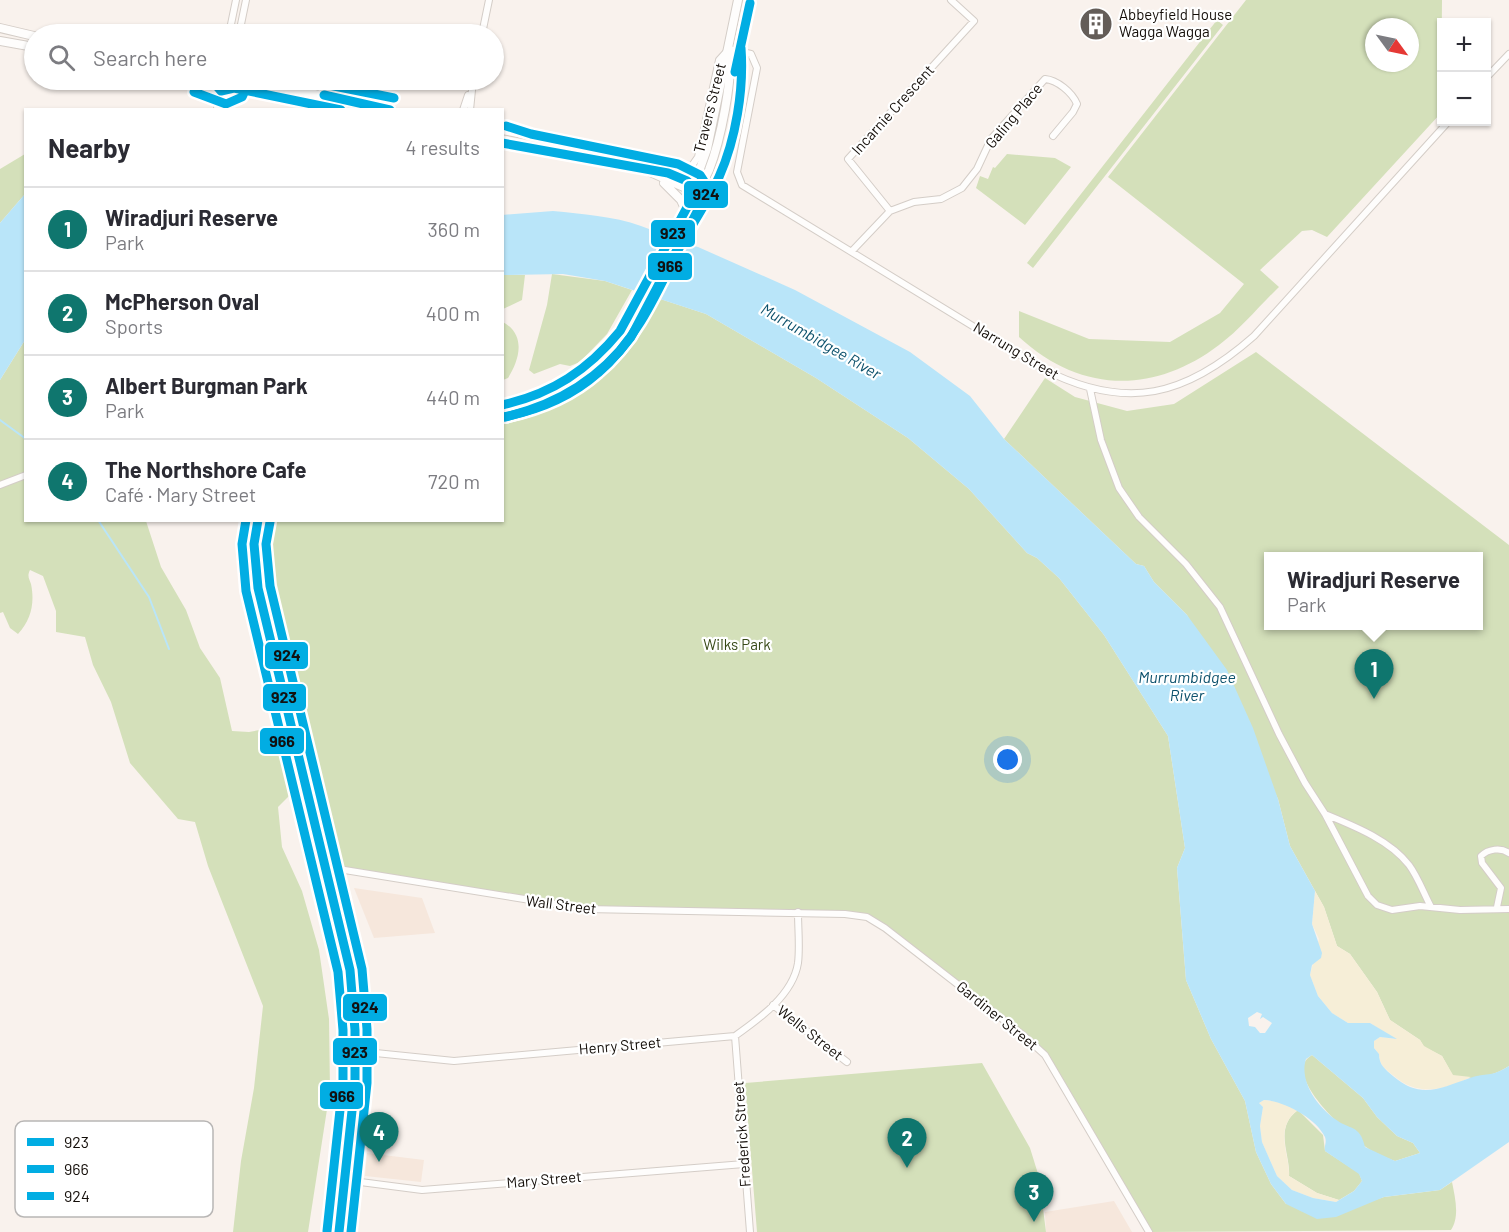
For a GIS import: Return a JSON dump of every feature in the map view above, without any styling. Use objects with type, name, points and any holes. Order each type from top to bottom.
[{"type":"main road","name":"Travers Street","points":[[504,405],[530,399],[556,388],[593,362],[616,336],[697,189],[705,180],[714,156],[731,62],[729,49],[738,0]]},
{"type":"main road","points":[[0,28],[24,34]]},
{"type":"main road","points":[[0,40],[24,45]]},
{"type":"main road","points":[[252,90],[336,108]]},
{"type":"main road","points":[[299,90],[383,108]]},
{"type":"main road","points":[[328,106],[330,96]]},
{"type":"main road","points":[[504,138],[528,146]]},
{"type":"main road","points":[[504,143],[528,146],[648,171],[660,171],[691,182],[697,189]]},
{"type":"main road","points":[[648,171],[672,190],[684,214]]},
{"type":"main road","points":[[657,178],[688,189],[697,189]]},
{"type":"main road","points":[[258,522],[254,544],[258,588],[350,970],[356,1051],[339,1232]]},
{"type":"street","points":[[231,24],[236,0]]},
{"type":"street","points":[[241,24],[246,0]]},
{"type":"street","points":[[484,24],[489,0]]},
{"type":"street","name":"Incarnie Crescent","points":[[890,211],[848,159],[974,21],[951,0]]},
{"type":"street","name":"Travers Street","points":[[504,131],[691,167],[698,157],[719,60],[729,49]]},
{"type":"street","name":"Narrung Street","points":[[729,49],[751,54],[758,68],[737,171],[739,183],[1043,369],[1090,389],[1119,393],[1159,390],[1202,376],[1226,360],[1254,336],[1444,126]]},
{"type":"street","points":[[1491,73],[1509,54]]},
{"type":"street","name":"Galing Place","points":[[890,211],[914,202],[941,199],[962,188],[977,169],[991,139],[1045,79],[1053,80],[1073,97],[1077,104],[1074,112],[1053,136]]},
{"type":"street","points":[[216,90],[217,108]]},
{"type":"street","points":[[223,108],[231,90]]},
{"type":"street","points":[[464,108],[471,90]]},
{"type":"street","points":[[470,108],[471,90]]},
{"type":"street","points":[[852,251],[890,211]]},
{"type":"street","points":[[1090,389],[1101,440],[1119,489],[1138,517],[1186,564],[1220,607],[1279,735],[1373,902],[1392,910],[1431,907],[1460,910],[1497,907],[1509,909]]},
{"type":"street","points":[[0,485],[24,476]]},
{"type":"street","points":[[1325,814],[1377,838],[1401,856],[1411,867],[1431,907]]},
{"type":"street","points":[[1497,907],[1502,893],[1500,884],[1482,863],[1481,856],[1503,849],[1509,853]]},
{"type":"street","name":"Wall Street","points":[[326,867],[586,909],[798,912]]},
{"type":"street","points":[[735,1036],[762,1016],[791,981],[798,964],[798,912]]},
{"type":"street","name":"Gardiner Street","points":[[798,912],[856,915],[876,922],[1036,1045],[1053,1067],[1149,1232]]},
{"type":"street","name":"Wells Street","points":[[773,1005],[847,1062]]},
{"type":"street","name":"Henry Street","points":[[356,1051],[454,1060],[735,1036]]},
{"type":"street","name":"Frederick Street","points":[[735,1036],[750,1232]]},
{"type":"street","name":"Mary Street","points":[[345,1180],[434,1190],[744,1164]]},
{"type":"shaded area","points":[[354,888],[422,898],[435,933],[374,938]]},
{"type":"shaded area","points":[[367,1153],[424,1160],[421,1182],[365,1176]]},
{"type":"shaded area","points":[[1114,1201],[1132,1232],[1046,1232],[1045,1212]]},
{"type":"green space","points":[[1246,0],[1442,0],[1442,18],[1437,18],[1437,117],[1327,237],[1312,230],[1302,231],[1260,270],[1279,287],[1219,345],[1194,361],[1168,373],[1143,379],[1117,381],[1092,377],[1067,369],[1042,355],[1019,337],[1019,311],[1089,339],[1170,342],[1220,313],[1244,284],[1108,177]]},
{"type":"green space","points":[[1217,20],[1223,25],[1033,268],[1027,263]]},
{"type":"green space","points":[[1007,154],[1055,158],[1071,167],[1025,225],[976,188],[980,176],[988,179],[993,167],[995,168]]},
{"type":"green space","points":[[24,155],[24,195],[0,223],[0,169]]},
{"type":"green space","points":[[552,274],[605,281],[632,290],[607,334],[580,362],[570,366],[560,364],[534,374],[529,370],[547,305]]},
{"type":"green space","points":[[504,275],[525,275],[522,300],[504,309]]},
{"type":"green space","name":"Wilks Park","points":[[645,294],[706,314],[816,378],[908,438],[969,489],[1027,553],[1037,558],[1059,578],[1104,635],[1168,736],[1185,848],[1177,868],[1186,980],[1211,1039],[1245,1101],[1256,1152],[1271,1184],[1286,1204],[1360,1205],[1384,1197],[1440,1190],[1452,1182],[1456,1213],[1451,1230],[1149,1232],[1045,1055],[867,917],[608,910],[326,867],[306,786],[296,789],[278,807],[282,847],[302,891],[319,950],[329,1019],[330,1090],[308,1232],[233,1232],[241,1161],[254,1088],[263,1006],[208,866],[195,822],[178,819],[130,763],[111,702],[93,665],[85,637],[56,632],[56,611],[43,576],[30,570],[28,575],[31,584],[31,611],[18,634],[10,628],[3,612],[0,613],[0,380],[24,342],[24,522],[146,522],[161,567],[186,610],[200,648],[220,678],[232,731],[249,732],[290,724],[258,588],[258,522],[504,522],[504,405],[530,399],[593,362]]},
{"type":"green space","points":[[504,323],[515,334],[519,348],[516,363],[508,378],[504,380]]},
{"type":"green space","points":[[1256,352],[1509,545],[1509,1066],[1489,1075],[1475,1078],[1453,1076],[1442,1056],[1424,1047],[1420,1040],[1390,1020],[1377,992],[1350,954],[1337,946],[1324,907],[1290,846],[1278,799],[1187,615],[1154,582],[1144,566],[1136,564],[1004,439],[1045,378],[1075,397],[1127,411],[1174,404]]},
{"type":"green space","points":[[1312,1055],[1363,1098],[1377,1117],[1397,1136],[1413,1143],[1420,1153],[1395,1161],[1373,1152],[1357,1140],[1320,1104],[1310,1089],[1304,1076],[1304,1064]]},
{"type":"green space","points":[[982,1063],[1030,1148],[1039,1177],[1046,1232],[757,1232],[745,1083]]},
{"type":"green space","points":[[1298,1110],[1323,1135],[1325,1151],[1359,1173],[1362,1181],[1354,1191],[1339,1200],[1317,1193],[1289,1176],[1285,1142],[1286,1125]]},
{"type":"sand","points":[[1315,891],[1324,907],[1337,946],[1350,954],[1377,992],[1390,1020],[1420,1040],[1424,1046],[1442,1056],[1453,1075],[1471,1077],[1442,1088],[1432,1089],[1412,1087],[1403,1083],[1383,1067],[1379,1054],[1374,1048],[1374,1041],[1380,1037],[1395,1039],[1370,1023],[1348,1023],[1332,1013],[1318,996],[1310,975],[1319,939],[1312,924]]},
{"type":"sand","points":[[1264,1100],[1280,1102],[1298,1110],[1290,1117],[1284,1133],[1289,1176],[1317,1193],[1339,1200],[1336,1202],[1313,1198],[1292,1190],[1277,1176],[1262,1142],[1260,1126],[1263,1107],[1259,1103]]},
{"type":"water","points":[[24,195],[24,342],[0,380],[0,223]]},
{"type":"water","name":"Murrumbidgee River","points":[[553,211],[586,214],[641,226],[698,247],[795,290],[910,352],[970,396],[1004,439],[1136,564],[1144,566],[1154,582],[1187,615],[1227,670],[1253,728],[1278,799],[1290,846],[1315,891],[1312,924],[1322,953],[1321,958],[1312,965],[1310,975],[1318,996],[1332,1013],[1348,1023],[1370,1023],[1397,1039],[1380,1037],[1374,1041],[1374,1048],[1385,1069],[1413,1088],[1431,1090],[1440,1088],[1476,1076],[1497,1072],[1509,1066],[1509,1142],[1440,1190],[1384,1197],[1336,1217],[1317,1219],[1286,1204],[1271,1184],[1256,1152],[1245,1101],[1211,1039],[1186,980],[1177,868],[1185,848],[1168,736],[1104,635],[1059,578],[1037,558],[1027,553],[969,489],[908,438],[816,378],[706,314],[605,281],[563,274],[504,275],[504,215]],"holes":[[[1257,1012],[1262,1014],[1260,1019],[1263,1017],[1272,1023],[1265,1033],[1260,1033],[1255,1027],[1249,1026],[1248,1018]],[[1312,1055],[1363,1098],[1377,1117],[1397,1136],[1413,1143],[1420,1153],[1395,1161],[1365,1147],[1357,1131],[1328,1114],[1316,1100],[1307,1084],[1304,1067],[1306,1059]],[[1264,1100],[1290,1107],[1307,1117],[1321,1130],[1326,1141],[1325,1151],[1359,1174],[1362,1181],[1354,1191],[1336,1202],[1313,1198],[1292,1190],[1277,1176],[1262,1142],[1260,1126],[1263,1107],[1259,1103]]]},
{"type":"waterway","points":[[0,420],[24,438]]},
{"type":"waterway","points":[[99,522],[149,597],[169,649]]},
{"type":"transit line","name":"966","points":[[735,72],[750,3]]},
{"type":"transit line","name":"966","points":[[504,417],[530,411],[577,389],[611,361],[644,317],[725,162],[738,114],[741,48]]},
{"type":"transit line","name":"923","points":[[220,90],[225,90]]},
{"type":"transit line","name":"923","points":[[244,90],[331,108]]},
{"type":"transit line","name":"966","points":[[194,92],[226,104],[242,97],[245,90]]},
{"type":"transit line","name":"924","points":[[354,90],[394,98]]},
{"type":"transit line","name":"923","points":[[324,95],[381,108]]},
{"type":"transit line","name":"924","points":[[505,417],[542,405],[575,389],[605,366],[618,352],[631,337],[709,189],[700,175],[678,164],[531,134],[506,126]]},
{"type":"transit line","name":"923","points":[[504,143],[668,173],[687,181],[697,189],[620,331],[608,345],[582,369],[553,387],[504,404]]},
{"type":"transit line","name":"966","points":[[246,522],[242,544],[246,591],[338,972],[343,1030],[343,1082],[327,1231]]},
{"type":"transit line","name":"923","points":[[258,522],[254,544],[258,588],[350,970],[355,1030],[355,1083],[339,1232]]},
{"type":"transit line","name":"924","points":[[270,522],[266,544],[270,586],[362,969],[367,1029],[367,1083],[351,1232]]},
{"type":"place","name":"Abbeyfield House Wagga Wagga","points":[[1096,24]]},
{"type":"place","name":"Wiradjuri Reserve","points":[[1374,699]]},
{"type":"place","name":"The Northshore Cafe","points":[[379,1162]]},
{"type":"place","name":"McPherson Oval","points":[[907,1168]]},
{"type":"place","name":"Albert Burgman Park","points":[[1034,1222]]}]
